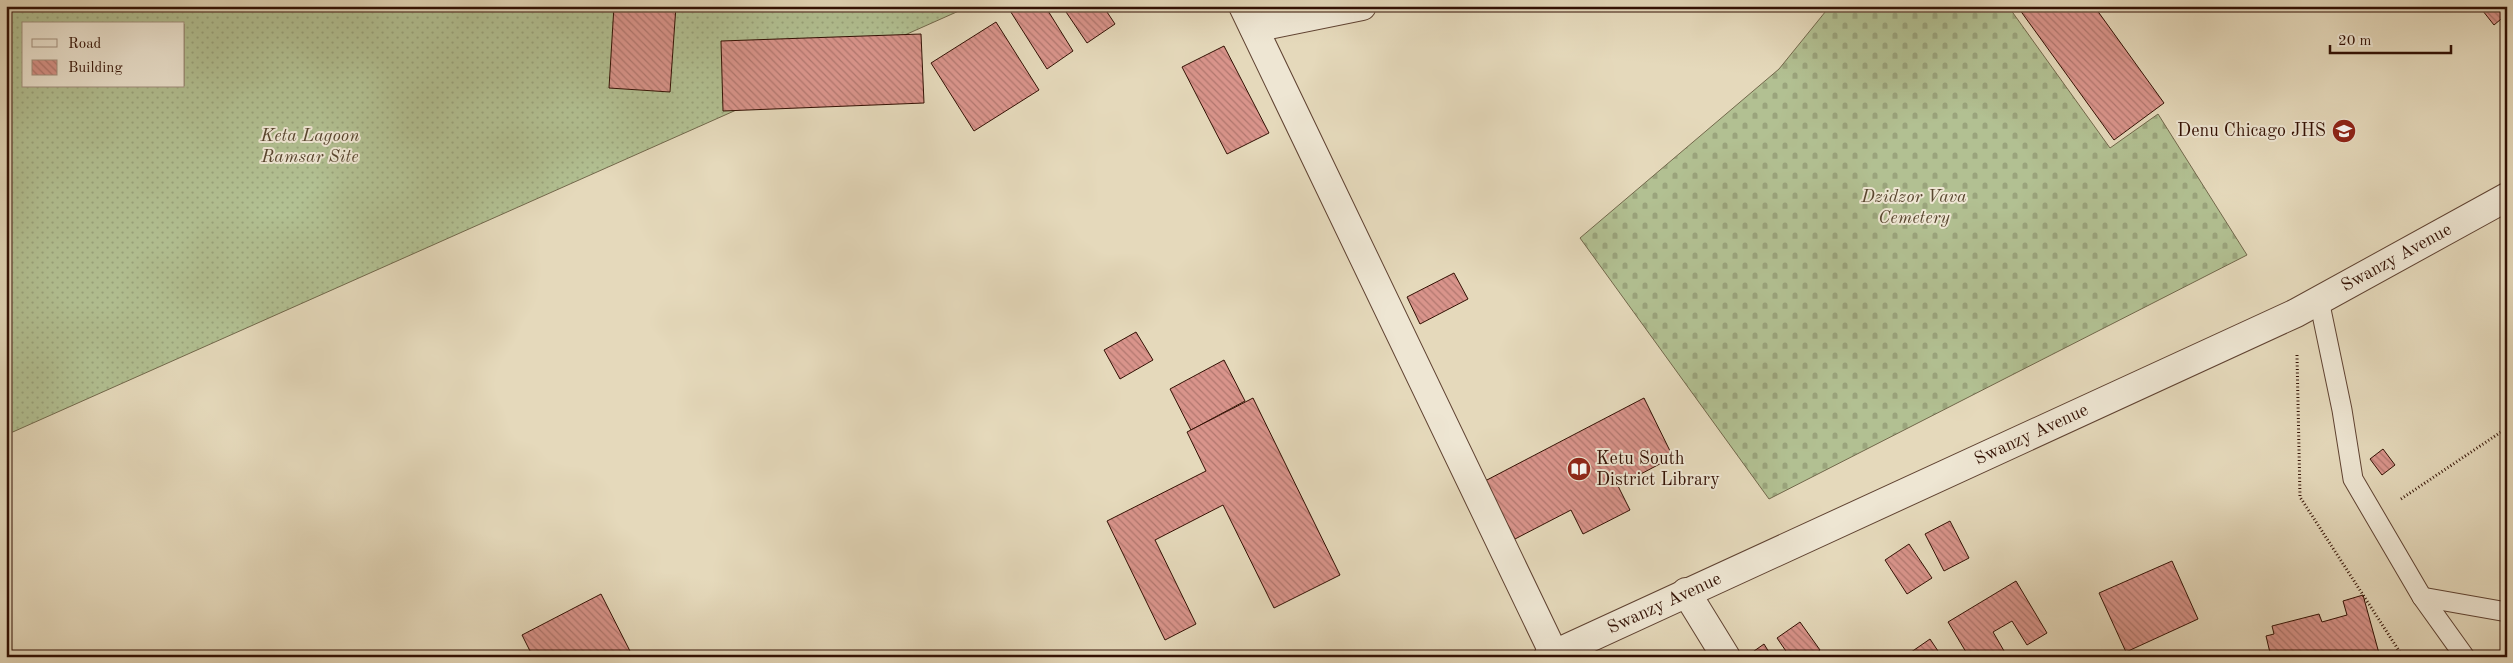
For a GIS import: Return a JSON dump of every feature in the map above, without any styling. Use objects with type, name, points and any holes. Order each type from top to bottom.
[{"type":"street","points":[[1362,6],[1248,17],[1551,655]]},
{"type":"street","name":"Swanzy Avenue","points":[[1551,655],[2296,313],[2507,197]]},
{"type":"street","points":[[1686,592],[1726,657]]},
{"type":"lane","points":[[2319,300],[2342,410],[2353,479],[2422,597],[2465,657]]},
{"type":"lane","points":[[2422,597],[2507,612]]},
{"type":"path","points":[[2397,502],[2507,428]]},
{"type":"green space","name":"Keta Lagoon Ramsar Site","points":[[6,6],[970,6],[6,435]]},
{"type":"green space","name":"Dzidzor Vava Cemetery","points":[[1830,6],[2008,6],[2110,148],[2158,114],[2247,255],[1769,499],[1580,238],[1779,69]]},
{"type":"building","points":[[614,6],[676,6],[670,92],[609,88]]},
{"type":"building","points":[[1007,6],[1045,6],[1073,51],[1047,69]]},
{"type":"building","points":[[1062,6],[1103,6],[1115,24],[1087,43]]},
{"type":"building","points":[[2017,6],[2094,6],[2164,103],[2114,140]]},
{"type":"building","points":[[2479,6],[2507,6],[2507,14],[2494,25]]},
{"type":"building","points":[[996,22],[1039,90],[974,131],[931,63]]},
{"type":"building","points":[[921,34],[924,103],[723,111],[721,41]]},
{"type":"building","points":[[1224,46],[1269,133],[1227,154],[1182,67]]},
{"type":"building","points":[[1454,273],[1468,299],[1420,324],[1407,297]]},
{"type":"building","points":[[1136,332],[1153,360],[1120,379],[1104,350]]},
{"type":"building","points":[[1224,360],[1245,401],[1191,430],[1170,389]]},
{"type":"building","points":[[1253,398],[1340,575],[1274,608],[1223,505],[1155,540],[1196,624],[1165,640],[1107,521],[1206,471],[1187,432]]},
{"type":"building","name":"Ketu South District Library","points":[[1644,398],[1673,457],[1618,486],[1630,510],[1583,534],[1571,510],[1515,539],[1485,481]]},
{"type":"building","points":[[2383,449],[2395,465],[2382,475],[2370,459]]},
{"type":"building","points":[[1950,521],[1969,558],[1944,571],[1925,534]]},
{"type":"building","points":[[1909,544],[1932,578],[1907,594],[1885,560]]},
{"type":"building","points":[[2172,561],[2198,619],[2126,652],[2099,593]]},
{"type":"building","points":[[2016,581],[2047,633],[2027,645],[2012,621],[1993,632],[2007,656],[1969,657],[1948,622]]},
{"type":"building","points":[[601,594],[633,657],[533,657],[522,635]]},
{"type":"building","points":[[2363,595],[2380,657],[2271,657],[2266,636],[2274,634],[2272,626],[2319,614],[2322,622],[2347,615],[2343,601]]},
{"type":"building","points":[[1800,622],[1820,650],[1811,657],[1790,657],[1777,638]]},
{"type":"building","points":[[1930,639],[1942,657],[1904,657]]},
{"type":"building","points":[[1764,644],[1772,657],[1747,657],[1747,656]]},
{"type":"place","name":"Denu Chicago JHS","points":[[2344,131]]},
{"type":"place","name":"Ketu South District Library","points":[[1579,469]]}]
